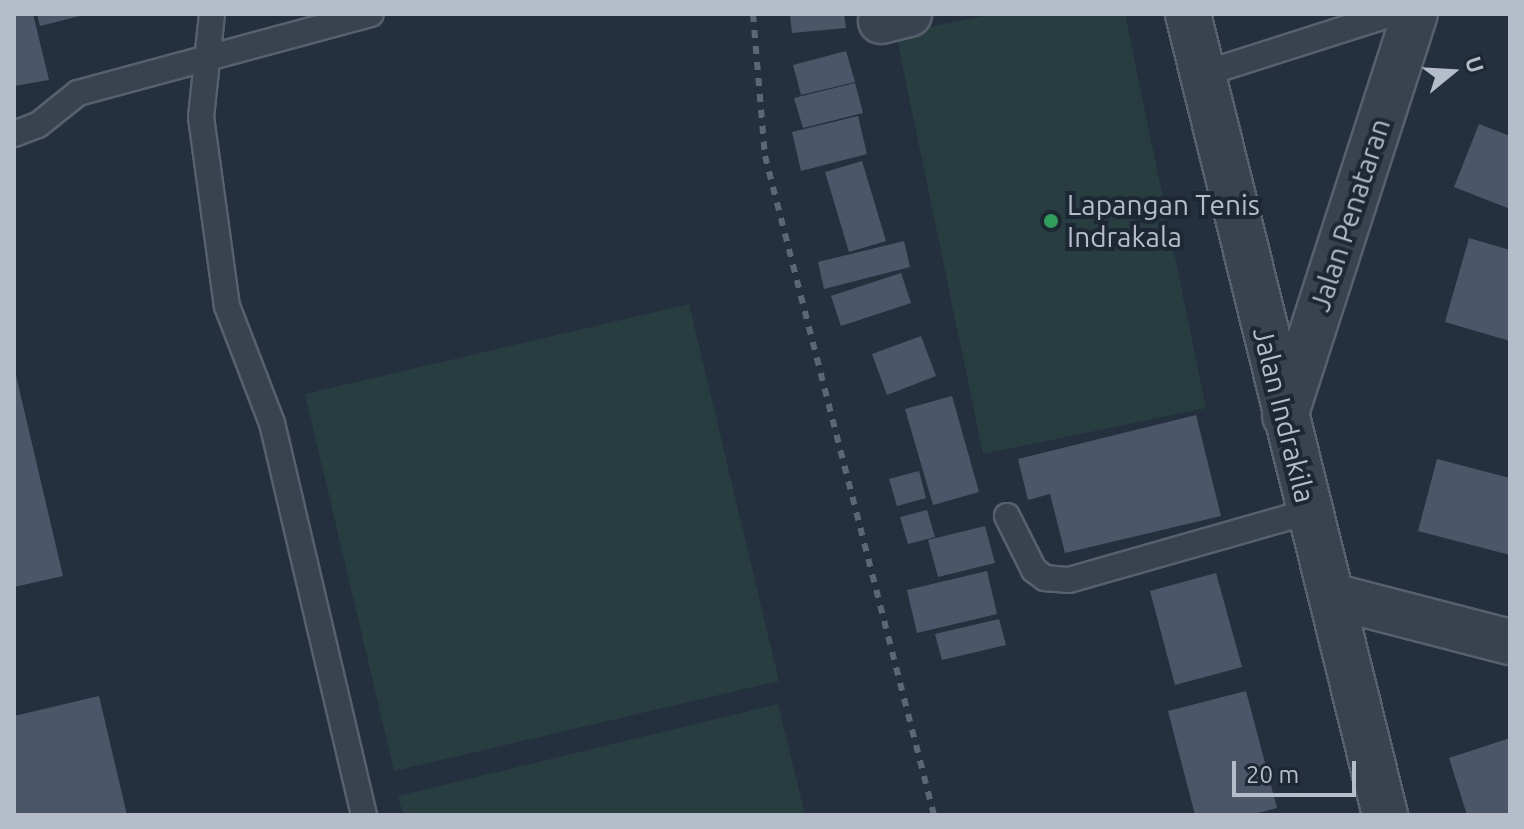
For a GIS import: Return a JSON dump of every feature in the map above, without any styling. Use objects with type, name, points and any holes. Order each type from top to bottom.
[{"type":"street","name":"Jalan Indrakila","points":[[1188,14],[1307,512],[1332,596],[1385,815]]},
{"type":"street","name":"Jalan Penataran","points":[[1285,416],[1415,14]]},
{"type":"street","points":[[1332,596],[1510,642]]},
{"type":"lane","points":[[212,14],[201,117],[227,306],[272,423],[364,815]]},
{"type":"lane","points":[[14,134],[38,125],[78,93],[208,55],[371,14]]},
{"type":"lane","points":[[1203,74],[1278,45],[1391,14]]},
{"type":"lane","points":[[1007,516],[1034,570],[1045,578],[1069,580],[1307,512]]},
{"type":"green space","name":"Lapangan Tenis Indrakala","points":[[993,14],[1125,14],[1206,408],[983,454],[896,34]]},
{"type":"green space","points":[[689,304],[779,681],[394,771],[305,394]]},
{"type":"green space","points":[[778,704],[805,815],[403,815],[398,796]]},
{"type":"building","points":[[14,14],[33,14],[49,80],[14,86]]},
{"type":"building","points":[[37,14],[84,14],[84,15],[40,26]]},
{"type":"building","points":[[790,14],[844,14],[846,28],[792,33]]},
{"type":"building","points":[[846,51],[855,82],[801,95],[793,65]]},
{"type":"building","points":[[855,83],[863,113],[803,128],[794,98]]},
{"type":"building","points":[[858,116],[867,154],[801,171],[792,132]]},
{"type":"building","points":[[1479,124],[1510,136],[1510,209],[1454,187]]},
{"type":"building","points":[[862,161],[886,241],[849,252],[825,172]]},
{"type":"building","points":[[1469,238],[1510,250],[1510,341],[1445,322]]},
{"type":"building","points":[[904,241],[910,267],[824,289],[818,262]]},
{"type":"building","points":[[901,273],[911,303],[841,326],[831,296]]},
{"type":"building","points":[[921,336],[936,376],[887,395],[872,354]]},
{"type":"building","points":[[14,367],[63,576],[14,587]]},
{"type":"building","points":[[952,396],[979,492],[933,505],[905,409]]},
{"type":"building","points":[[1196,415],[1221,516],[1065,553],[1050,494],[1028,500],[1018,459]]},
{"type":"building","points":[[1437,459],[1510,478],[1510,555],[1418,531]]},
{"type":"building","points":[[919,471],[926,498],[897,506],[889,479]]},
{"type":"building","points":[[927,510],[935,537],[908,544],[900,517]]},
{"type":"building","points":[[985,526],[995,563],[938,577],[928,540]]},
{"type":"building","points":[[987,571],[997,614],[917,633],[907,590]]},
{"type":"building","points":[[1216,573],[1242,667],[1175,685],[1150,591]]},
{"type":"building","points":[[999,619],[1006,645],[942,660],[935,634]]},
{"type":"building","points":[[1246,691],[1277,808],[1250,815],[1195,815],[1168,711]]},
{"type":"building","points":[[99,696],[127,815],[14,815],[14,716]]},
{"type":"building","points":[[1510,738],[1510,815],[1467,815],[1449,758]]},
{"type":"railway","points":[[753,14],[765,156],[934,815]]},
{"type":"place","name":"Lapangan Tenis Indrakala","points":[[1051,221]]}]
